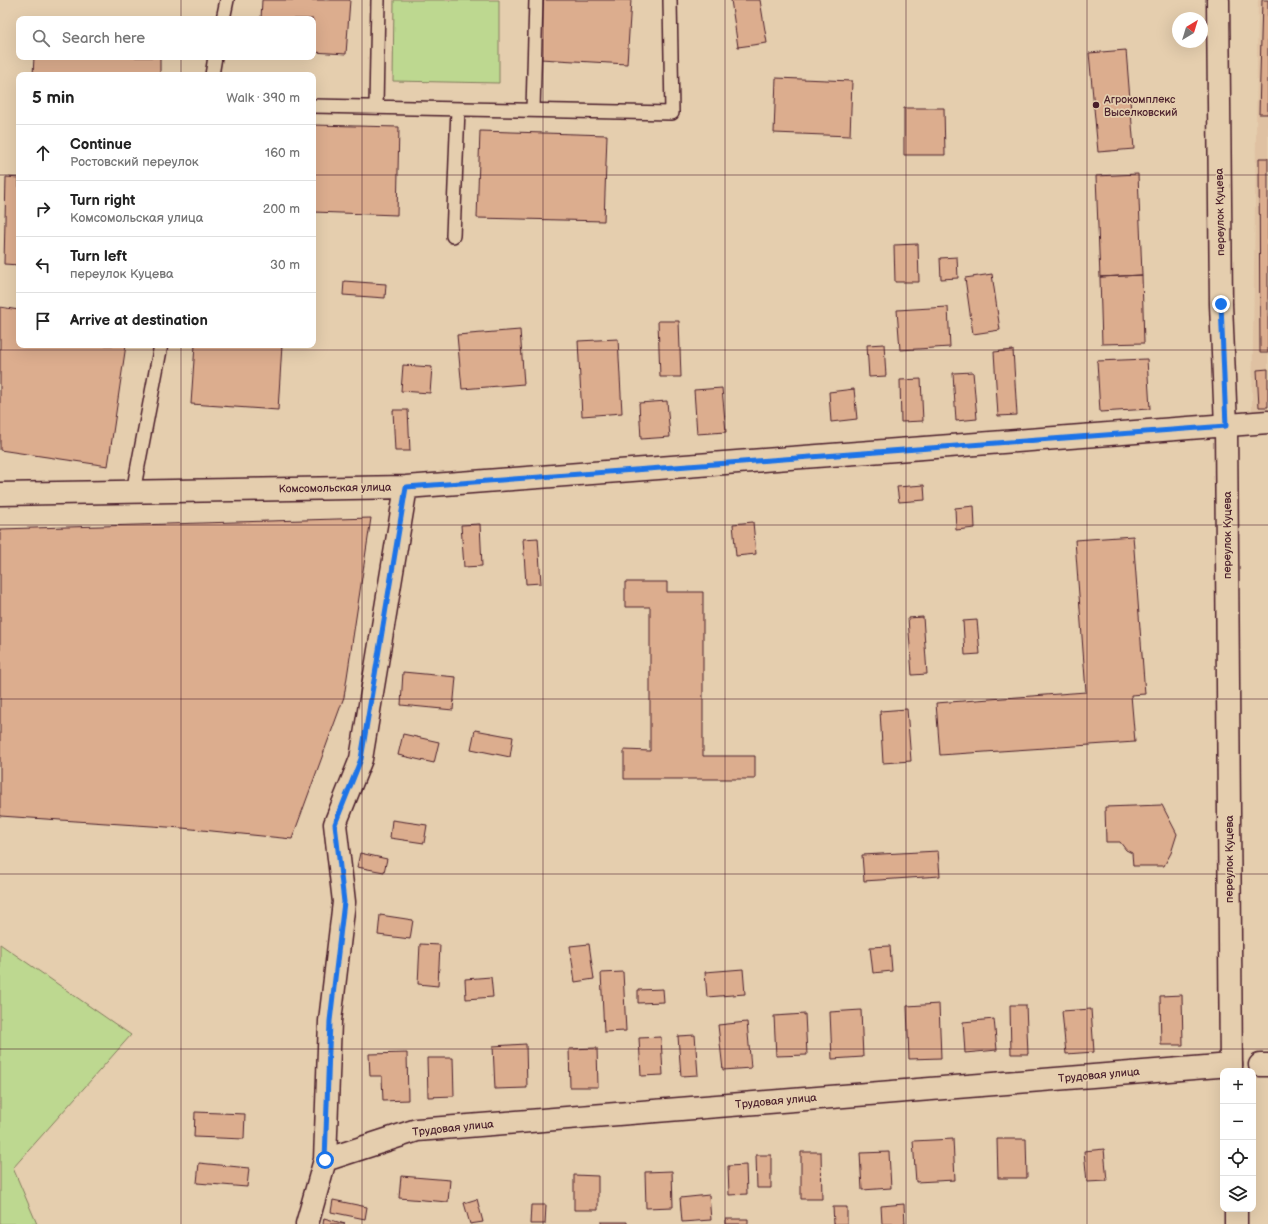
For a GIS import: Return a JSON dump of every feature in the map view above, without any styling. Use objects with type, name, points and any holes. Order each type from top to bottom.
[{"type":"street","name":"переулок Куцева","points":[[1218,0],[1221,304],[1226,426],[1231,1068]]},
{"type":"street","name":"Комсомольская улица","points":[[0,494],[406,487],[1268,422]]},
{"type":"street","points":[[307,1224],[325,1160],[330,1021],[344,902],[335,824],[361,759],[406,487]]},
{"type":"street","name":"Трудовая улица","points":[[325,1160],[417,1130],[1220,1069]]},
{"type":"street","points":[[1236,1212],[1236,1224]]},
{"type":"lane","points":[[224,16],[227,0]]},
{"type":"lane","points":[[376,107],[378,0]]},
{"type":"lane","points":[[533,110],[536,0]]},
{"type":"lane","points":[[316,106],[672,113],[670,0]]},
{"type":"lane","points":[[212,72],[214,60]]},
{"type":"lane","points":[[453,236],[458,108]]},
{"type":"lane","points":[[133,492],[160,348]]},
{"type":"shaded area","points":[[1258,0],[1268,0],[1268,410],[1252,412]]},
{"type":"green space","points":[[394,0],[499,0],[499,83],[393,81]]},
{"type":"green space","points":[[0,944],[131,1035],[13,1168],[37,1224],[0,1224]]},
{"type":"building","points":[[262,0],[350,0],[346,54],[316,52],[316,16],[261,16]]},
{"type":"building","points":[[543,0],[631,0],[627,64],[540,59]]},
{"type":"building","points":[[731,0],[760,0],[767,43],[738,47]]},
{"type":"building","points":[[1262,0],[1268,0],[1268,114],[1259,114]]},
{"type":"building","points":[[1126,50],[1134,149],[1098,152],[1089,53]]},
{"type":"building","points":[[34,60],[160,60],[160,72],[33,72]]},
{"type":"building","points":[[776,78],[852,81],[850,136],[774,133]]},
{"type":"building","points":[[904,108],[944,108],[945,155],[904,155]]},
{"type":"building","points":[[316,125],[399,127],[397,215],[316,212]]},
{"type":"building","points":[[480,131],[607,135],[604,221],[477,218]]},
{"type":"building","points":[[1259,158],[1268,158],[1268,353],[1260,353]]},
{"type":"building","points":[[1138,174],[1142,275],[1100,277],[1096,176]]},
{"type":"building","points":[[6,177],[16,178],[16,265],[4,264]]},
{"type":"building","points":[[918,244],[919,282],[895,282],[894,245]]},
{"type":"building","points":[[957,257],[958,278],[941,279],[940,258]]},
{"type":"building","points":[[992,274],[1000,330],[973,334],[965,278]]},
{"type":"building","points":[[1142,275],[1144,343],[1102,344],[1100,277]]},
{"type":"building","points":[[344,281],[386,284],[385,298],[343,295]]},
{"type":"building","points":[[0,307],[16,310],[16,348],[126,348],[108,466],[0,450]]},
{"type":"building","points":[[948,307],[950,347],[900,350],[897,310]]},
{"type":"building","points":[[658,321],[679,321],[681,377],[660,377]]},
{"type":"building","points":[[520,330],[524,384],[462,389],[457,335]]},
{"type":"building","points":[[618,339],[622,413],[582,416],[578,341]]},
{"type":"building","points":[[884,344],[886,376],[869,377],[867,345]]},
{"type":"building","points":[[195,348],[282,348],[278,410],[191,404]]},
{"type":"building","points":[[1013,350],[1017,415],[998,416],[994,352]]},
{"type":"building","points":[[1147,359],[1150,409],[1100,412],[1097,361]]},
{"type":"building","points":[[403,365],[432,367],[430,393],[401,391]]},
{"type":"building","points":[[1268,369],[1268,407],[1259,407],[1257,370]]},
{"type":"building","points":[[973,372],[977,419],[956,421],[953,373]]},
{"type":"building","points":[[921,379],[923,421],[901,422],[900,380]]},
{"type":"building","points":[[722,388],[726,432],[697,434],[694,390]]},
{"type":"building","points":[[854,389],[857,419],[831,422],[829,392]]},
{"type":"building","points":[[667,401],[670,437],[641,439],[639,403]]},
{"type":"building","points":[[393,410],[408,410],[410,451],[395,451]]},
{"type":"building","points":[[924,485],[925,500],[899,502],[897,487]]},
{"type":"building","points":[[974,506],[975,528],[956,530],[955,508]]},
{"type":"building","points":[[371,518],[344,697],[292,839],[182,828],[0,816],[0,529]]},
{"type":"building","points":[[753,522],[756,554],[736,556],[733,524]]},
{"type":"building","points":[[480,524],[482,566],[464,567],[461,525]]},
{"type":"building","points":[[1133,536],[1145,694],[1131,695],[1135,742],[940,755],[936,703],[1086,692],[1075,540]]},
{"type":"building","points":[[538,538],[541,583],[526,584],[523,539]]},
{"type":"building","points":[[625,582],[667,582],[667,592],[703,592],[703,756],[755,756],[755,779],[624,779],[624,750],[650,751],[650,607],[625,607]]},
{"type":"building","points":[[923,617],[927,674],[912,675],[908,618]]},
{"type":"building","points":[[977,620],[980,654],[965,655],[963,621]]},
{"type":"building","points":[[403,672],[456,677],[453,710],[401,705]]},
{"type":"building","points":[[907,709],[911,761],[883,763],[880,711]]},
{"type":"building","points":[[475,730],[513,737],[510,757],[471,749]]},
{"type":"building","points":[[403,734],[439,742],[434,763],[398,755]]},
{"type":"building","points":[[1162,805],[1177,834],[1171,853],[1164,866],[1133,866],[1132,853],[1126,850],[1120,842],[1106,842],[1105,807]]},
{"type":"building","points":[[392,820],[427,825],[424,843],[390,838]]},
{"type":"building","points":[[938,851],[940,876],[864,881],[862,855]]},
{"type":"building","points":[[360,853],[387,859],[384,872],[357,867]]},
{"type":"building","points":[[380,915],[413,920],[410,939],[378,935]]},
{"type":"building","points":[[420,944],[440,945],[438,986],[418,984]]},
{"type":"building","points":[[589,944],[594,979],[575,982],[570,946]]},
{"type":"building","points":[[890,946],[892,971],[873,973],[870,947]]},
{"type":"building","points":[[743,969],[745,994],[707,997],[705,972]]},
{"type":"building","points":[[623,972],[626,1031],[604,1032],[601,973]]},
{"type":"building","points":[[491,977],[493,997],[466,999],[465,979]]},
{"type":"building","points":[[663,989],[664,1002],[638,1003],[638,990]]},
{"type":"building","points":[[1182,995],[1183,1045],[1161,1045],[1160,996]]},
{"type":"building","points":[[939,1004],[941,1058],[909,1059],[907,1006]]},
{"type":"building","points":[[1010,1005],[1026,1005],[1028,1054],[1011,1054]]},
{"type":"building","points":[[1091,1009],[1094,1052],[1066,1054],[1062,1011]]},
{"type":"building","points":[[861,1010],[863,1057],[832,1059],[830,1012]]},
{"type":"building","points":[[805,1014],[807,1055],[776,1056],[774,1016]]},
{"type":"building","points":[[994,1019],[997,1050],[965,1053],[963,1022]]},
{"type":"building","points":[[747,1022],[751,1068],[723,1070],[718,1025]]},
{"type":"building","points":[[695,1035],[698,1075],[681,1076],[678,1036]]},
{"type":"building","points":[[661,1037],[663,1075],[641,1076],[639,1038]]},
{"type":"building","points":[[526,1044],[527,1088],[495,1089],[493,1046]]},
{"type":"building","points":[[597,1048],[598,1087],[570,1087],[569,1049]]},
{"type":"building","points":[[407,1053],[408,1100],[383,1101],[382,1076],[370,1076],[369,1054]]},
{"type":"building","points":[[427,1058],[453,1058],[454,1096],[428,1097]]},
{"type":"building","points":[[195,1112],[245,1114],[244,1139],[194,1137]]},
{"type":"building","points":[[953,1139],[955,1180],[916,1182],[913,1141]]},
{"type":"building","points":[[997,1139],[1026,1139],[1027,1178],[998,1178]]},
{"type":"building","points":[[1104,1149],[1107,1181],[1087,1182],[1084,1151]]},
{"type":"building","points":[[801,1152],[821,1152],[822,1199],[801,1199]]},
{"type":"building","points":[[889,1152],[891,1188],[862,1190],[860,1153]]},
{"type":"building","points":[[756,1155],[771,1155],[771,1188],[757,1188]]},
{"type":"building","points":[[199,1163],[249,1168],[247,1187],[197,1183]]},
{"type":"building","points":[[746,1165],[747,1194],[729,1195],[728,1166]]},
{"type":"building","points":[[672,1171],[673,1207],[646,1208],[645,1172]]},
{"type":"building","points":[[574,1175],[598,1176],[598,1210],[574,1210]]},
{"type":"building","points":[[401,1176],[450,1180],[448,1202],[399,1198]]},
{"type":"building","points":[[709,1195],[711,1220],[682,1222],[680,1198]]},
{"type":"building","points":[[477,1199],[483,1222],[470,1224],[464,1203]]},
{"type":"building","points":[[333,1200],[367,1207],[365,1219],[331,1212]]},
{"type":"building","points":[[904,1204],[905,1224],[882,1224],[881,1206]]},
{"type":"building","points":[[531,1205],[546,1205],[545,1224],[530,1224]]},
{"type":"building","points":[[833,1207],[847,1207],[847,1224],[834,1224]]},
{"type":"building","points":[[324,1218],[345,1224],[323,1224]]},
{"type":"building","points":[[726,1219],[748,1219],[748,1224],[726,1224]]},
{"type":"building","points":[[601,1222],[627,1222],[627,1224],[601,1224]]},
{"type":"place","name":"Агрокомплекс Выселковский","points":[[1096,105]]},
{"type":"route","points":[[325,1160],[330,1021],[344,902],[335,824],[361,759],[406,487],[1226,426],[1221,304]]}]
